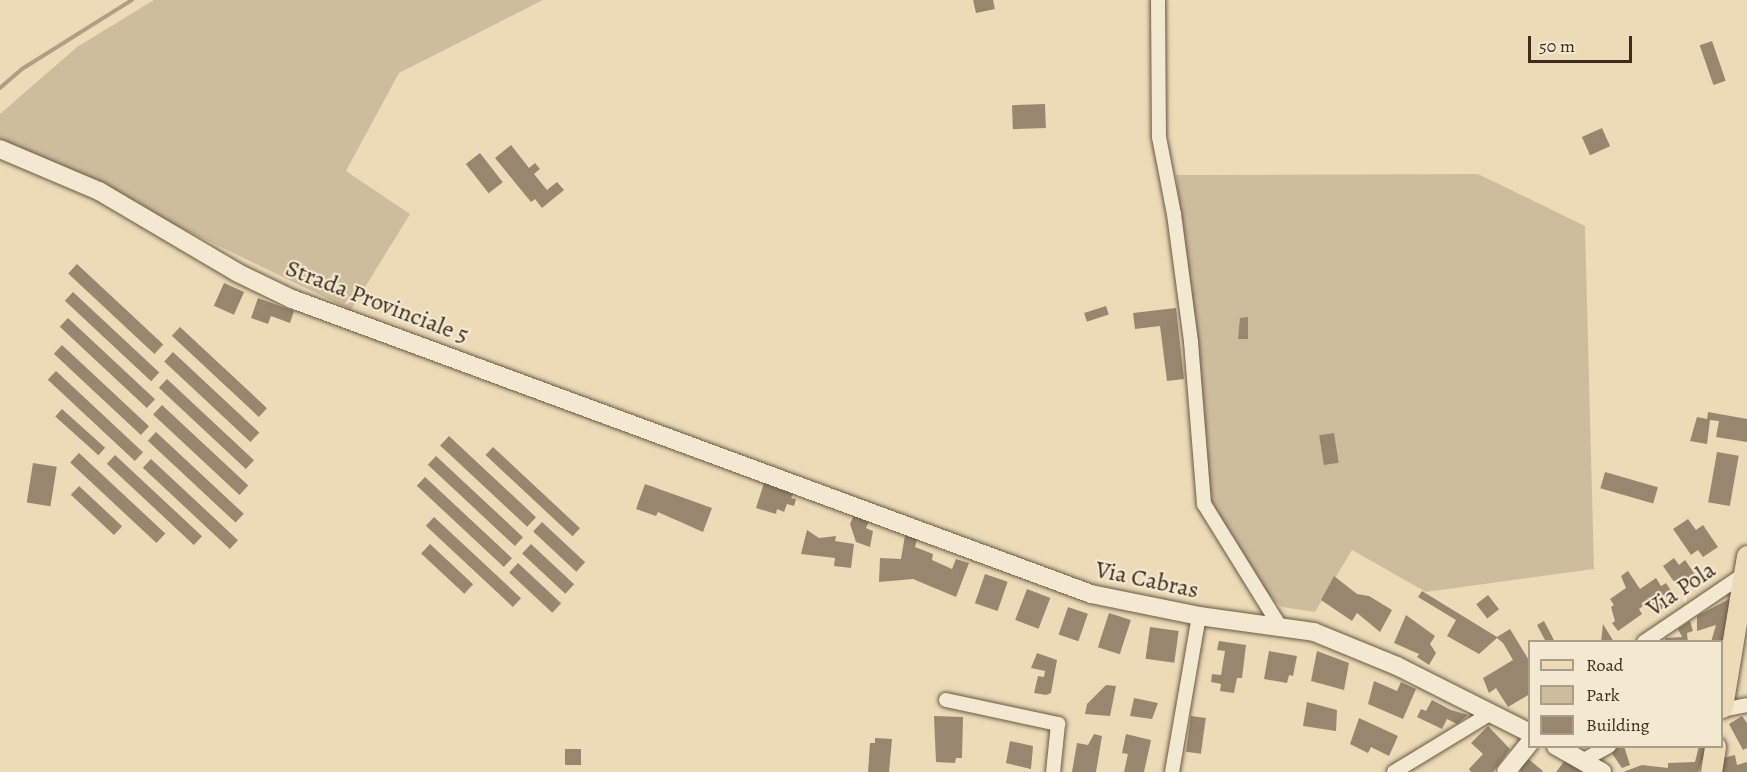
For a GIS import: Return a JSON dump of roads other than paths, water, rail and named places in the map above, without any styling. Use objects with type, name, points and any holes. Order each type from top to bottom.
[{"type":"main road","points":[[1736,708],[1746,567]]},
{"type":"main road","points":[[1711,772],[1715,748]]},
{"type":"street","points":[[1158,0],[1159,137],[1191,342],[1204,504],[1281,628]]},
{"type":"street","name":"Strada Provinciale 5","points":[[0,149],[71,177],[238,273],[292,299],[754,467]]},
{"type":"street","name":"Via Cabras","points":[[754,467],[1091,594],[1199,616],[1314,632],[1491,713],[1526,726]]},
{"type":"street","name":"Via Pola","points":[[1647,640],[1746,567]]},
{"type":"street","points":[[1172,772],[1199,616]]},
{"type":"street","points":[[946,700],[1058,724],[1053,772]]},
{"type":"street","points":[[1394,772],[1491,713]]},
{"type":"street","points":[[1506,772],[1528,744]]},
{"type":"street","points":[[1558,748],[1602,772]]},
{"type":"street","points":[[1582,761],[1607,748]]},
{"type":"waterway","points":[[0,88],[22,69],[132,0]]}]
